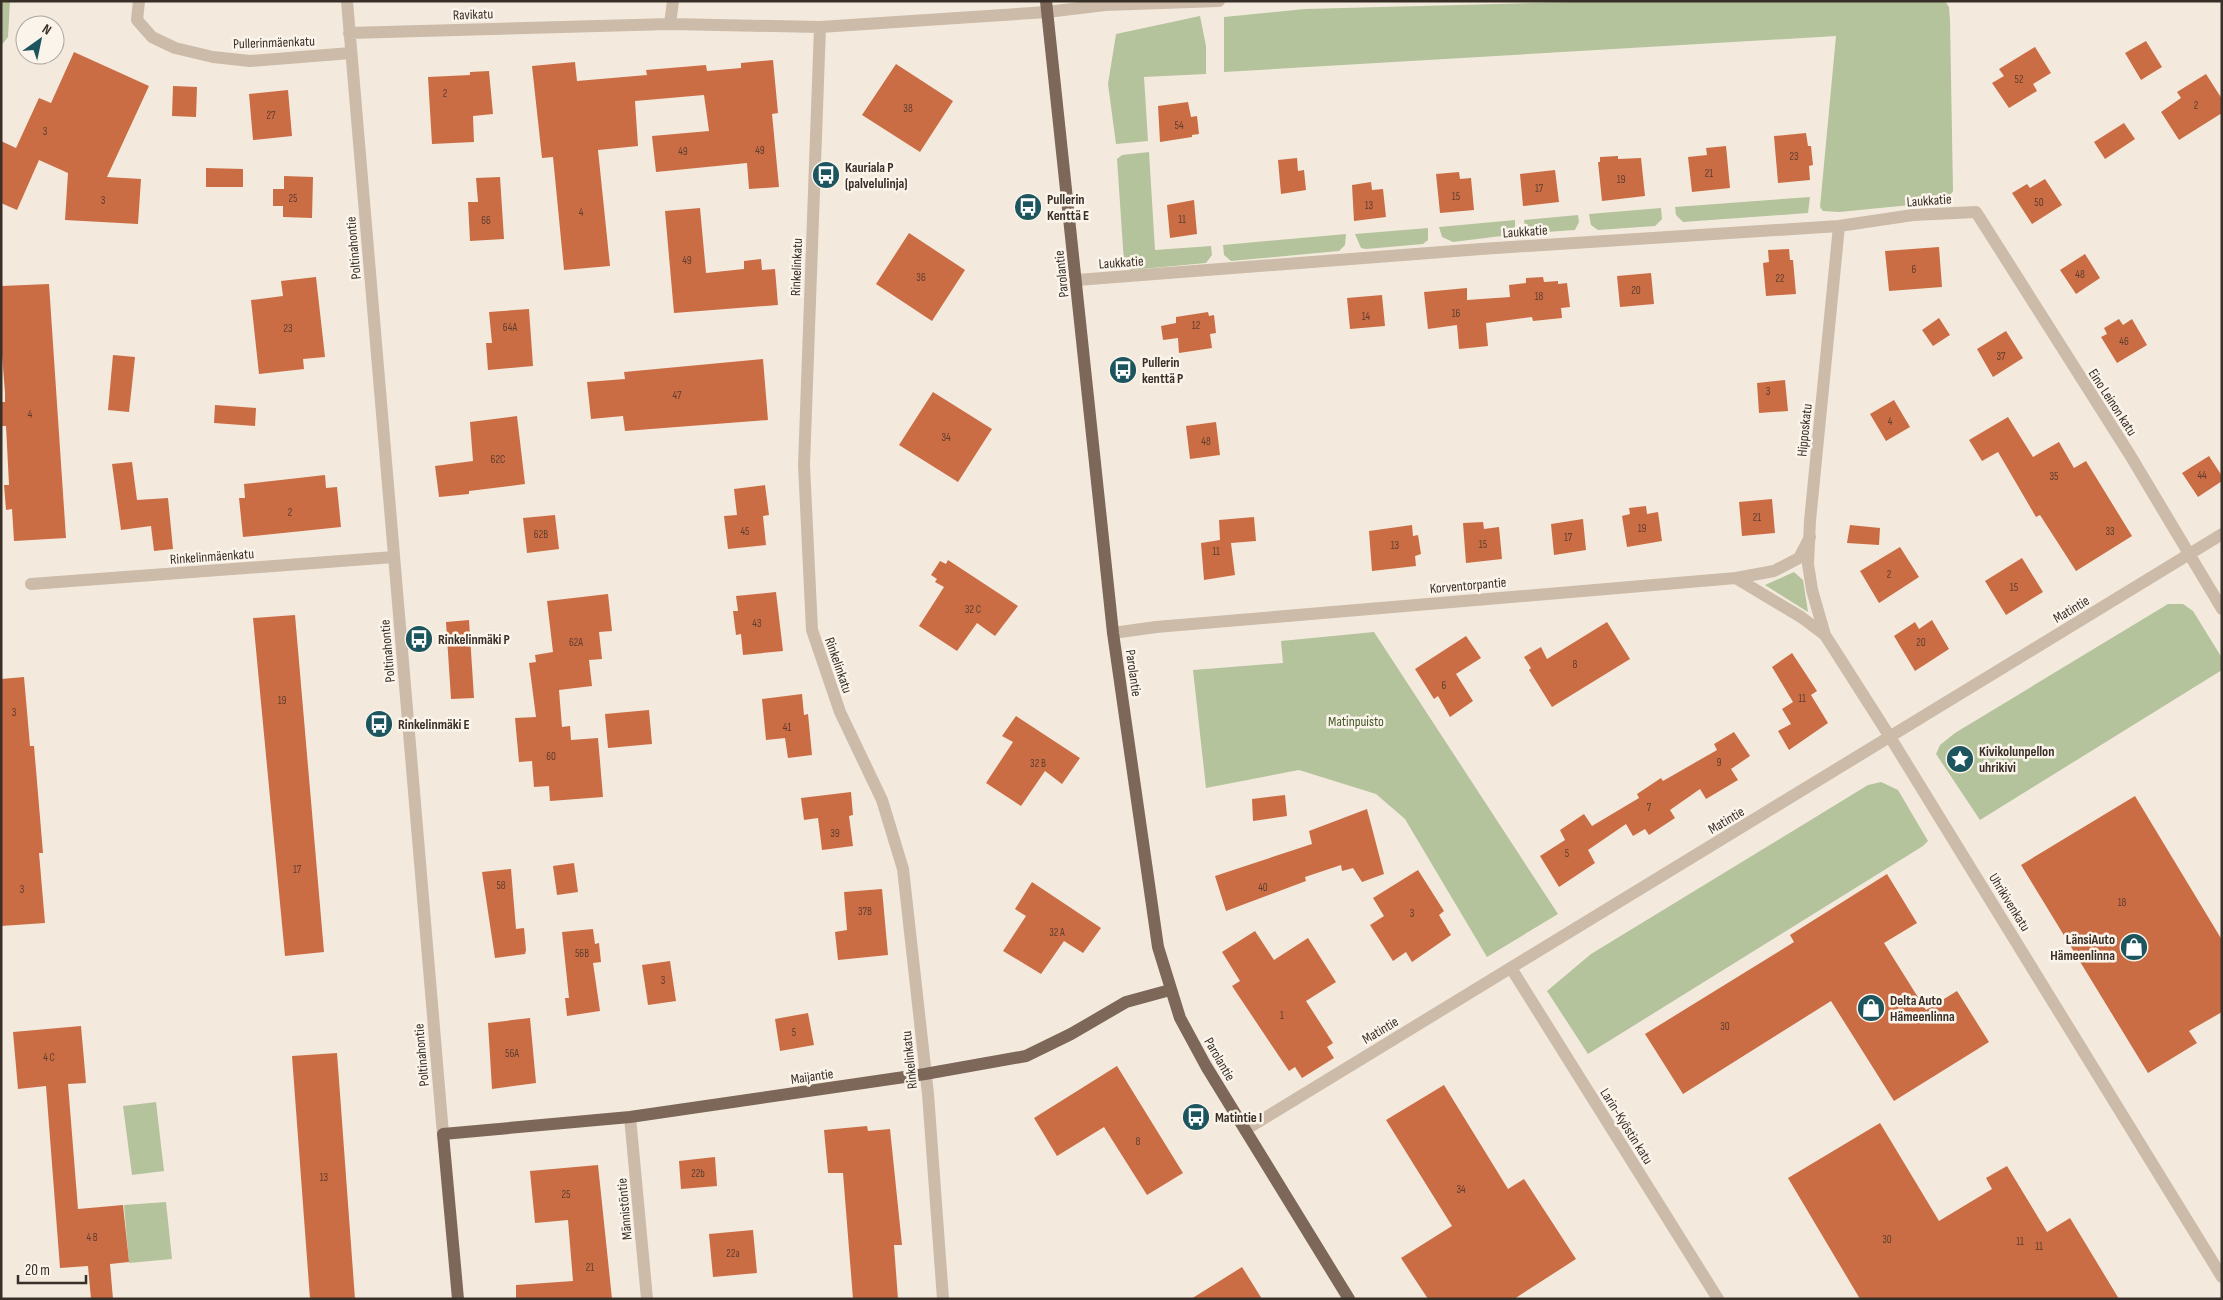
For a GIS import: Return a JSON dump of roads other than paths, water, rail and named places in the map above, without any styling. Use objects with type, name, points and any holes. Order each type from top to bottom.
[{"type":"main road","name":"Parolantie","points":[[1046,6],[1077,280],[1113,633],[1158,947],[1170,990],[1184,1026],[1244,1130],[1349,1299]]},
{"type":"main road","name":"Maijantie","points":[[443,1134],[630,1117],[926,1074],[1026,1056],[1071,1034],[1126,1002],[1170,990]]},
{"type":"main road","name":"Poltinahontie","points":[[443,1134],[458,1299]]},
{"type":"street","name":"Pullerinmäenkatu","points":[[139,1],[137,20],[152,37],[175,48],[212,57],[250,61],[351,53]]},
{"type":"street","name":"Poltinahontie","points":[[347,1],[443,1134]]},
{"type":"street","points":[[670,24],[673,1]]},
{"type":"street","name":"Ravikatu","points":[[349,33],[670,24],[820,27],[1046,6],[1220,1]]},
{"type":"street","name":"Rinkelinkatu","points":[[820,27],[804,465],[812,630],[840,712],[882,800],[903,868],[926,1074],[943,1299]]},
{"type":"street","name":"Laukkatie","points":[[1077,280],[1481,249],[1839,226],[1913,216],[1976,212]]},
{"type":"street","name":"Eino Leinon katu","points":[[1976,212],[2130,455],[2222,609]]},
{"type":"street","name":"Hipposkatu","points":[[1825,635],[1812,590],[1808,564],[1839,226]]},
{"type":"street","name":"Matintie","points":[[1244,1130],[2222,534]]},
{"type":"street","name":"Korventorpantie","points":[[1113,633],[1164,626],[1736,578],[1774,571],[1799,558],[1810,537]]},
{"type":"street","name":"Rinkelinmäenkatu","points":[[31,584],[394,557]]},
{"type":"street","name":"Uhrikivenkatu","points":[[1736,578],[1801,617],[1825,635],[1890,737],[2222,1277]]},
{"type":"street","name":"Larin-Kyöstin katu","points":[[1511,968],[1718,1299]]},
{"type":"street","name":"Männistöntie","points":[[630,1117],[647,1299]]},
{"type":"place","name":"Kauriala P (palvelulinja)","points":[[826,175]]},
{"type":"place","name":"Pullerin Kenttä E","points":[[1028,207]]},
{"type":"place","name":"Pullerin kenttä P","points":[[1123,370]]},
{"type":"place","name":"Rinkelinmäki P","points":[[419,639]]},
{"type":"place","name":"Rinkelinmäki E","points":[[379,724]]},
{"type":"place","name":"Kivikolunpellon uhrikivi","points":[[1960,759]]},
{"type":"place","name":"LänsiAuto Hämeenlinna","points":[[2134,947]]},
{"type":"place","name":"Delta Auto Hämeenlinna","points":[[1871,1008]]},
{"type":"place","name":"Matintie I","points":[[1196,1117]]},
{"type":"park label","name":"Matinpuisto","points":[[1356,721]]}]
